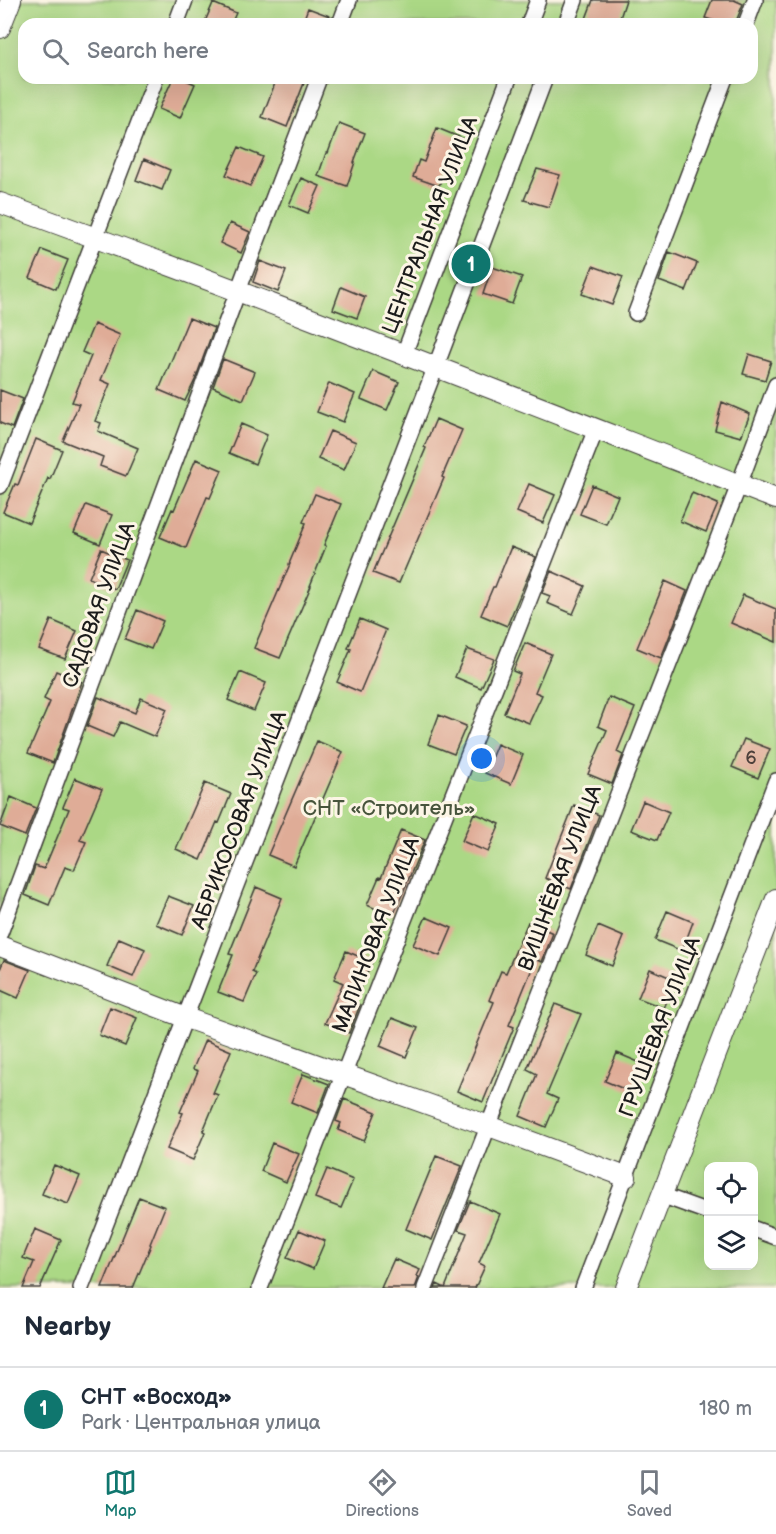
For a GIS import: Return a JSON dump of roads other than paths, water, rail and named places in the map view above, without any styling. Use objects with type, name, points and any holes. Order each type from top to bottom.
[{"type":"street","points":[[0,28],[11,0]]},
{"type":"street","points":[[178,18],[186,0]]},
{"type":"street","points":[[342,18],[349,0]]},
{"type":"street","points":[[531,18],[538,0]]},
{"type":"street","points":[[568,18],[575,0]]},
{"type":"street","points":[[748,18],[755,0]]},
{"type":"street","points":[[0,486],[154,84]]},
{"type":"street","points":[[238,291],[317,84]]},
{"type":"street","name":"ЦЕНТРАЛЬНАЯ УЛИЦА","points":[[404,354],[507,84]]},
{"type":"street","points":[[436,366],[543,84]]},
{"type":"street","points":[[636,313],[723,84]]},
{"type":"street","points":[[0,203],[436,366],[776,499]]},
{"type":"street","name":"САДОВАЯ УЛИЦА","points":[[0,933],[238,291]]},
{"type":"street","name":"АБРИКОСОВАЯ УЛИЦА","points":[[81,1288],[436,366]]},
{"type":"street","name":"ВИШНЁВАЯ УЛИЦА","points":[[425,1288],[776,385]]},
{"type":"street","name":"МАЛИНОВАЯ УЛИЦА","points":[[260,1288],[596,429]]},
{"type":"street","name":"ГРУШЁВАЯ УЛИЦА","points":[[583,1288],[776,781]]},
{"type":"street","points":[[626,1288],[776,899]]},
{"type":"street","points":[[0,946],[186,1018],[626,1177]]},
{"type":"street","points":[[661,1195],[704,1211]]},
{"type":"street","points":[[758,1231],[776,1237]]},
{"type":"place","name":"СНТ «Восход»","points":[[471,264]]},
{"type":"park label","name":"СНТ «Строитель»","points":[[389,808]]}]
